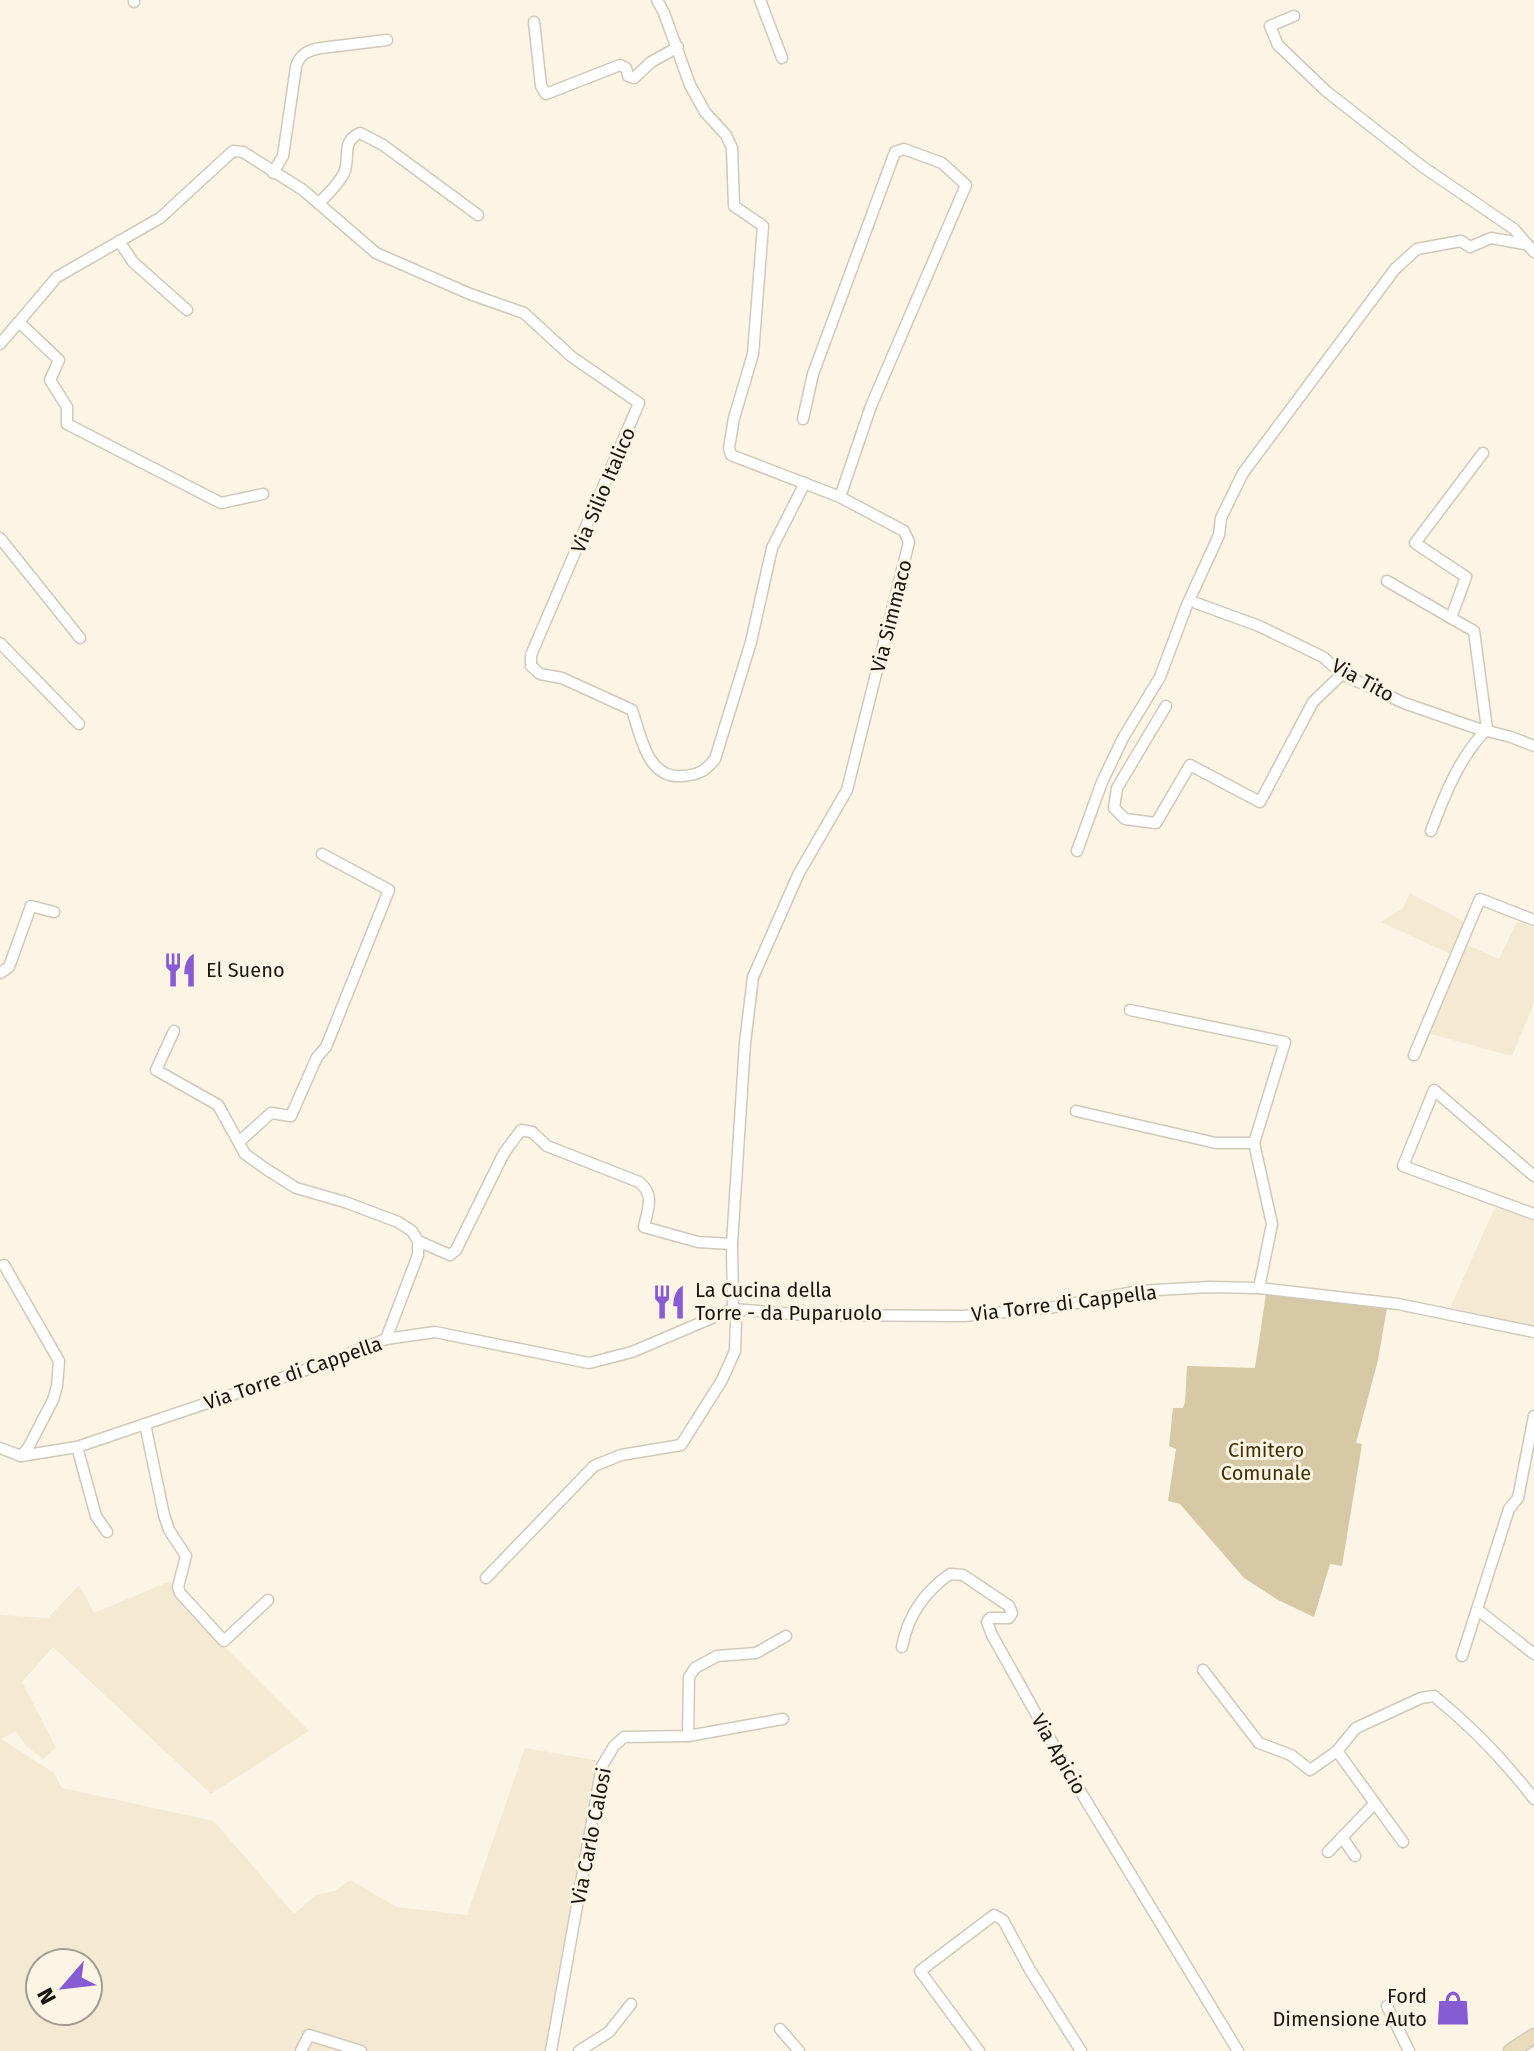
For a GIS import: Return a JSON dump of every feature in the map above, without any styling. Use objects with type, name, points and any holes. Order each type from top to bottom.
[{"type":"street","name":"Via Simmaco","points":[[486,1578],[594,1466],[621,1455],[681,1445],[722,1380],[735,1351],[732,1244],[745,1043],[753,977],[805,862],[847,790],[909,542],[904,531],[840,497],[731,455],[729,448],[753,354],[763,226],[734,206],[732,148],[726,135],[705,112],[690,85],[678,47],[657,0]]},
{"type":"street","points":[[760,0],[782,58]]},
{"type":"street","points":[[1294,16],[1270,26],[1278,45],[1337,100],[1423,167],[1514,229],[1534,252]]},
{"type":"street","points":[[534,22],[541,86],[546,94],[620,65],[626,68],[628,76],[634,78],[651,62],[678,47]]},
{"type":"street","points":[[273,173],[283,156],[300,57],[311,49],[387,40]]},
{"type":"street","points":[[319,203],[340,181],[346,167],[347,145],[352,137],[360,133],[383,145],[478,215]]},
{"type":"street","points":[[803,419],[813,374],[895,152],[904,149],[942,163],[966,185],[871,406],[840,497]]},
{"type":"street","name":"Via Silio Italico","points":[[0,344],[57,277],[160,218],[233,151],[243,152],[303,190],[376,253],[470,294],[524,313],[572,357],[639,403],[531,655],[531,666],[540,674],[562,678],[632,710],[647,756],[664,774],[703,773],[715,759],[751,642],[772,548],[805,483]]},
{"type":"street","points":[[1077,851],[1102,782],[1160,677],[1187,605],[1219,535],[1221,518],[1230,496],[1243,473],[1326,359],[1395,269],[1417,249],[1461,241],[1470,247],[1491,238],[1525,244]]},
{"type":"street","points":[[119,241],[133,262],[187,310]]},
{"type":"street","points":[[19,322],[59,360],[50,380],[67,407],[67,424],[221,503],[263,494]]},
{"type":"street","points":[[1451,618],[1466,577],[1415,543],[1483,453]]},
{"type":"street","points":[[0,538],[80,638]]},
{"type":"street","points":[[1387,581],[1474,631],[1487,729],[1475,741],[1443,800],[1431,831]]},
{"type":"street","name":"Via Tito","points":[[1196,603],[1259,626],[1323,657],[1342,674],[1404,703],[1534,746]]},
{"type":"street","points":[[0,643],[79,724]]},
{"type":"street","points":[[1166,706],[1117,788],[1114,808],[1125,819],[1156,823],[1190,765],[1260,802],[1313,702],[1342,674]]},
{"type":"street","points":[[239,1142],[271,1113],[291,1116],[317,1057],[326,1047],[389,890],[322,854]]},
{"type":"street","points":[[1414,1055],[1480,899],[1534,920]]},
{"type":"street","points":[[0,973],[9,967],[31,906],[54,912]]},
{"type":"street","points":[[1130,1010],[1285,1042],[1254,1143],[1272,1224],[1259,1288]]},
{"type":"street","points":[[174,1031],[156,1070],[218,1105],[245,1154],[296,1188],[345,1202],[398,1222],[412,1231],[418,1241],[418,1255],[386,1339]]},
{"type":"street","points":[[1534,1176],[1434,1090],[1403,1166],[1534,1214]]},
{"type":"street","points":[[1076,1111],[1216,1143],[1254,1143]]},
{"type":"street","points":[[418,1241],[450,1255],[456,1250],[504,1153],[521,1130],[532,1132],[547,1146],[639,1182],[648,1189],[651,1199],[644,1227],[698,1242],[732,1244]]},
{"type":"street","points":[[4,1265],[59,1361],[53,1400],[21,1456]]},
{"type":"street","name":"Via Torre di Cappella","points":[[0,1448],[21,1456],[77,1447],[317,1366],[386,1339],[435,1332],[589,1363],[632,1352],[733,1309],[805,1315],[964,1316],[1055,1307],[1139,1291],[1259,1288],[1398,1304],[1534,1332]]},
{"type":"street","points":[[1462,1656],[1509,1509],[1529,1474],[1534,1416]]},
{"type":"street","points":[[145,1424],[164,1515],[169,1530],[186,1556],[178,1587],[180,1593],[224,1641],[268,1600]]},
{"type":"street","points":[[77,1447],[96,1516],[107,1532]]},
{"type":"street","name":"Via Apicio","points":[[902,1647],[905,1632],[920,1602],[935,1584],[950,1574],[963,1575],[1009,1606],[1012,1613],[1009,1618],[990,1618],[987,1622],[992,1635],[1068,1771],[1238,2051]]},
{"type":"street","points":[[1478,1610],[1534,1654]]},
{"type":"street","points":[[688,1736],[689,1677],[695,1668],[717,1656],[756,1653],[786,1636]]},
{"type":"street","points":[[1203,1670],[1259,1743],[1291,1755],[1310,1770],[1337,1751],[1356,1728],[1421,1698],[1434,1696],[1458,1715],[1506,1764],[1534,1799]]},
{"type":"street","name":"Via Carlo Calosi","points":[[551,2051],[602,1766],[614,1746],[624,1737],[688,1736],[783,1719]]},
{"type":"street","points":[[1337,1751],[1403,1842]]},
{"type":"street","points":[[1328,1852],[1375,1803]]},
{"type":"street","points":[[1342,1837],[1355,1856]]},
{"type":"street","points":[[979,2051],[920,1971],[994,1915],[1003,1920],[1081,2051]]},
{"type":"street","points":[[579,2051],[609,2032],[631,2004]]},
{"type":"street","points":[[1387,2006],[1409,2051]]},
{"type":"street","points":[[780,2029],[799,2051]]},
{"type":"street","points":[[301,2051],[309,2035],[361,2051]]},
{"type":"street","points":[[1511,2051],[1534,2036]]},
{"type":"shaded area","points":[[1410,893],[1469,924],[1459,941],[1499,959],[1517,922],[1534,928],[1534,1003],[1512,1056],[1423,1032],[1455,956],[1381,922],[1403,908]]},
{"type":"shaded area","points":[[1495,1207],[1534,1221],[1534,1326],[1450,1308]]},
{"type":"shaded area","points":[[170,1581],[203,1625],[309,1731],[211,1794],[53,1647],[22,1682],[56,1748],[43,1759],[26,1746],[16,1731],[1,1739],[54,1773],[62,1788],[214,1821],[294,1914],[316,1895],[335,1891],[350,1880],[397,1907],[467,1915],[525,1748],[606,1762],[557,2051],[0,2051],[0,1615],[48,1618],[79,1585],[94,1613]]},
{"type":"green space","name":"Cimitero Comunale","points":[[1266,1294],[1387,1308],[1378,1360],[1356,1443],[1362,1444],[1342,1566],[1330,1564],[1314,1617],[1278,1600],[1244,1578],[1180,1504],[1168,1501],[1176,1449],[1169,1446],[1173,1408],[1183,1408],[1185,1402],[1187,1366],[1255,1368]]},
{"type":"place","name":"El Sueno","points":[[180,970]]},
{"type":"place","name":"La Cucina della Torre - da Puparuolo","points":[[669,1302]]},
{"type":"place","name":"Ford Dimensione Auto","points":[[1453,2008]]}]
